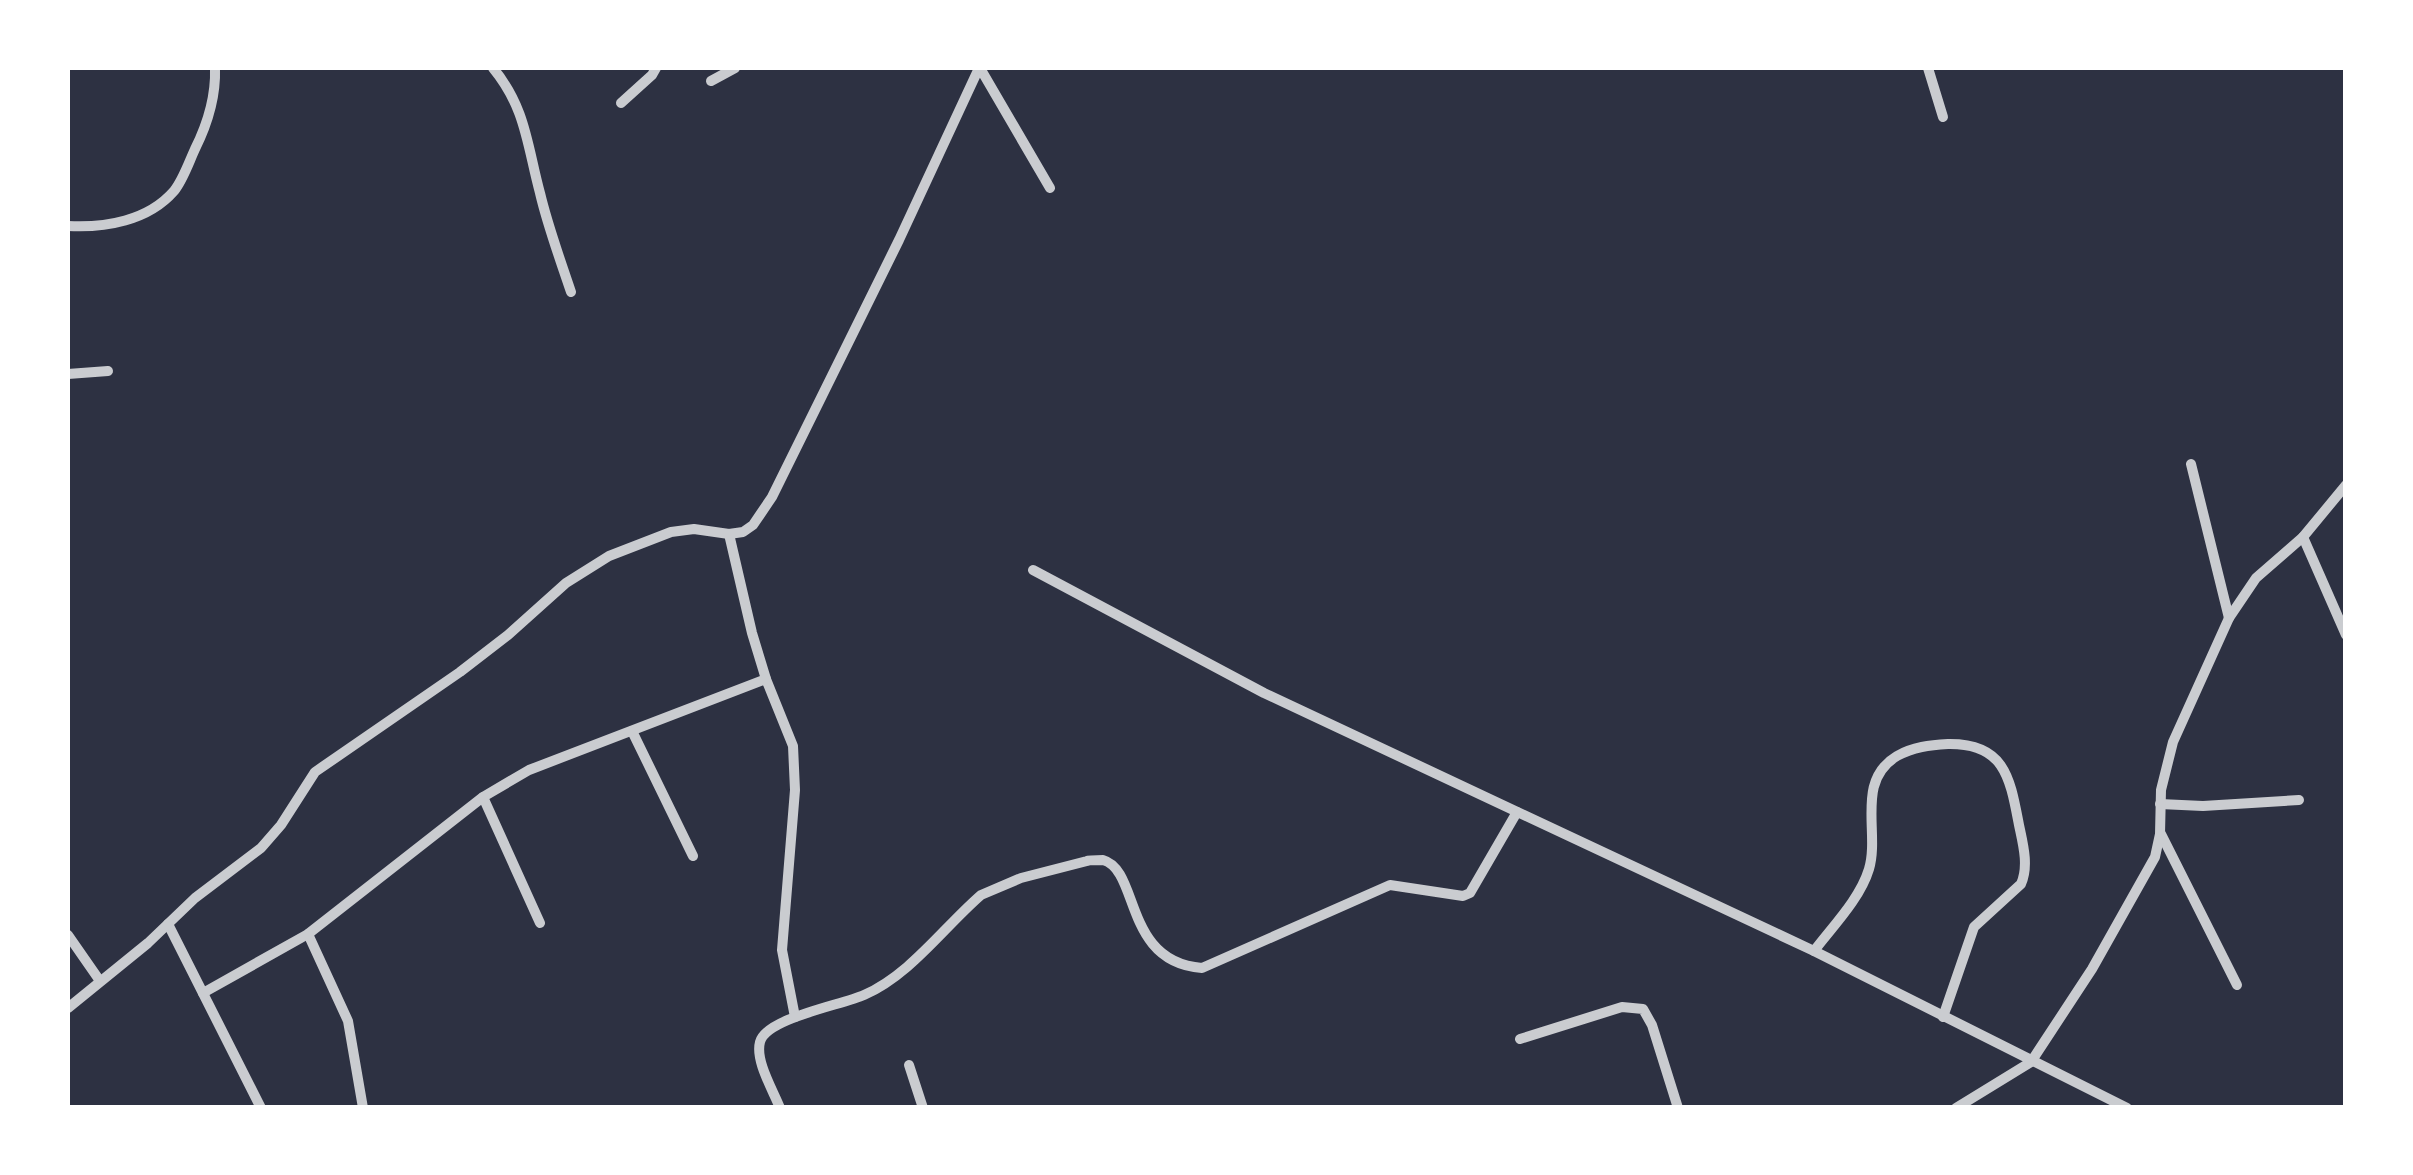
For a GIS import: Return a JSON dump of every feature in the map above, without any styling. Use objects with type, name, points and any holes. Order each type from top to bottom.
[{"type":"street","points":[[68,226],[122,222],[146,212],[175,190],[208,123],[215,68]]},
{"type":"street","points":[[493,68],[516,100],[526,125],[538,189],[571,292]]},
{"type":"street","points":[[621,103],[656,68]]},
{"type":"street","points":[[711,81],[735,68]]},
{"type":"street","points":[[979,68],[1050,188]]},
{"type":"street","points":[[68,1008],[195,898],[261,848],[282,825],[315,772],[460,672],[566,583],[620,550],[670,532],[694,529],[730,534],[753,525],[772,498],[979,68]]},
{"type":"street","points":[[1928,68],[1943,118]]},
{"type":"street","points":[[68,374],[108,371]]},
{"type":"street","points":[[2192,464],[2229,618]]},
{"type":"street","points":[[1956,1108],[2031,1062],[2126,913],[2155,857],[2160,804],[2173,742],[2229,618],[2256,578],[2303,537],[2346,485]]},
{"type":"street","points":[[730,534],[766,679],[793,746],[795,790],[782,950],[795,1017]]},
{"type":"street","points":[[2303,537],[2346,636]]},
{"type":"street","points":[[1033,570],[1264,693],[1814,951],[2127,1108]]},
{"type":"street","points":[[203,993],[308,934],[483,798],[529,770],[766,679]]},
{"type":"street","points":[[632,731],[692,856]]},
{"type":"street","points":[[1814,951],[1869,871],[1871,798],[1882,769],[1894,758],[1929,745],[1956,744],[1989,752],[2008,775],[2026,862],[2024,876],[1974,928],[1943,1017]]},
{"type":"street","points":[[483,798],[540,923]]},
{"type":"street","points":[[2160,804],[2203,806],[2299,800]]},
{"type":"street","points":[[780,1108],[759,1043],[766,1030],[886,984],[981,895],[1021,878],[1087,860],[1102,860],[1112,865],[1150,941],[1164,957],[1183,967],[1202,968],[1390,884],[1470,894],[1517,812]]},
{"type":"street","points":[[2160,834],[2237,985]]},
{"type":"street","points":[[168,924],[261,1108]]},
{"type":"street","points":[[308,934],[348,1021],[363,1108]]},
{"type":"street","points":[[68,935],[100,981]]},
{"type":"street","points":[[1520,1039],[1622,1008],[1644,1009],[1678,1108]]},
{"type":"street","points":[[909,1064],[924,1108]]}]
